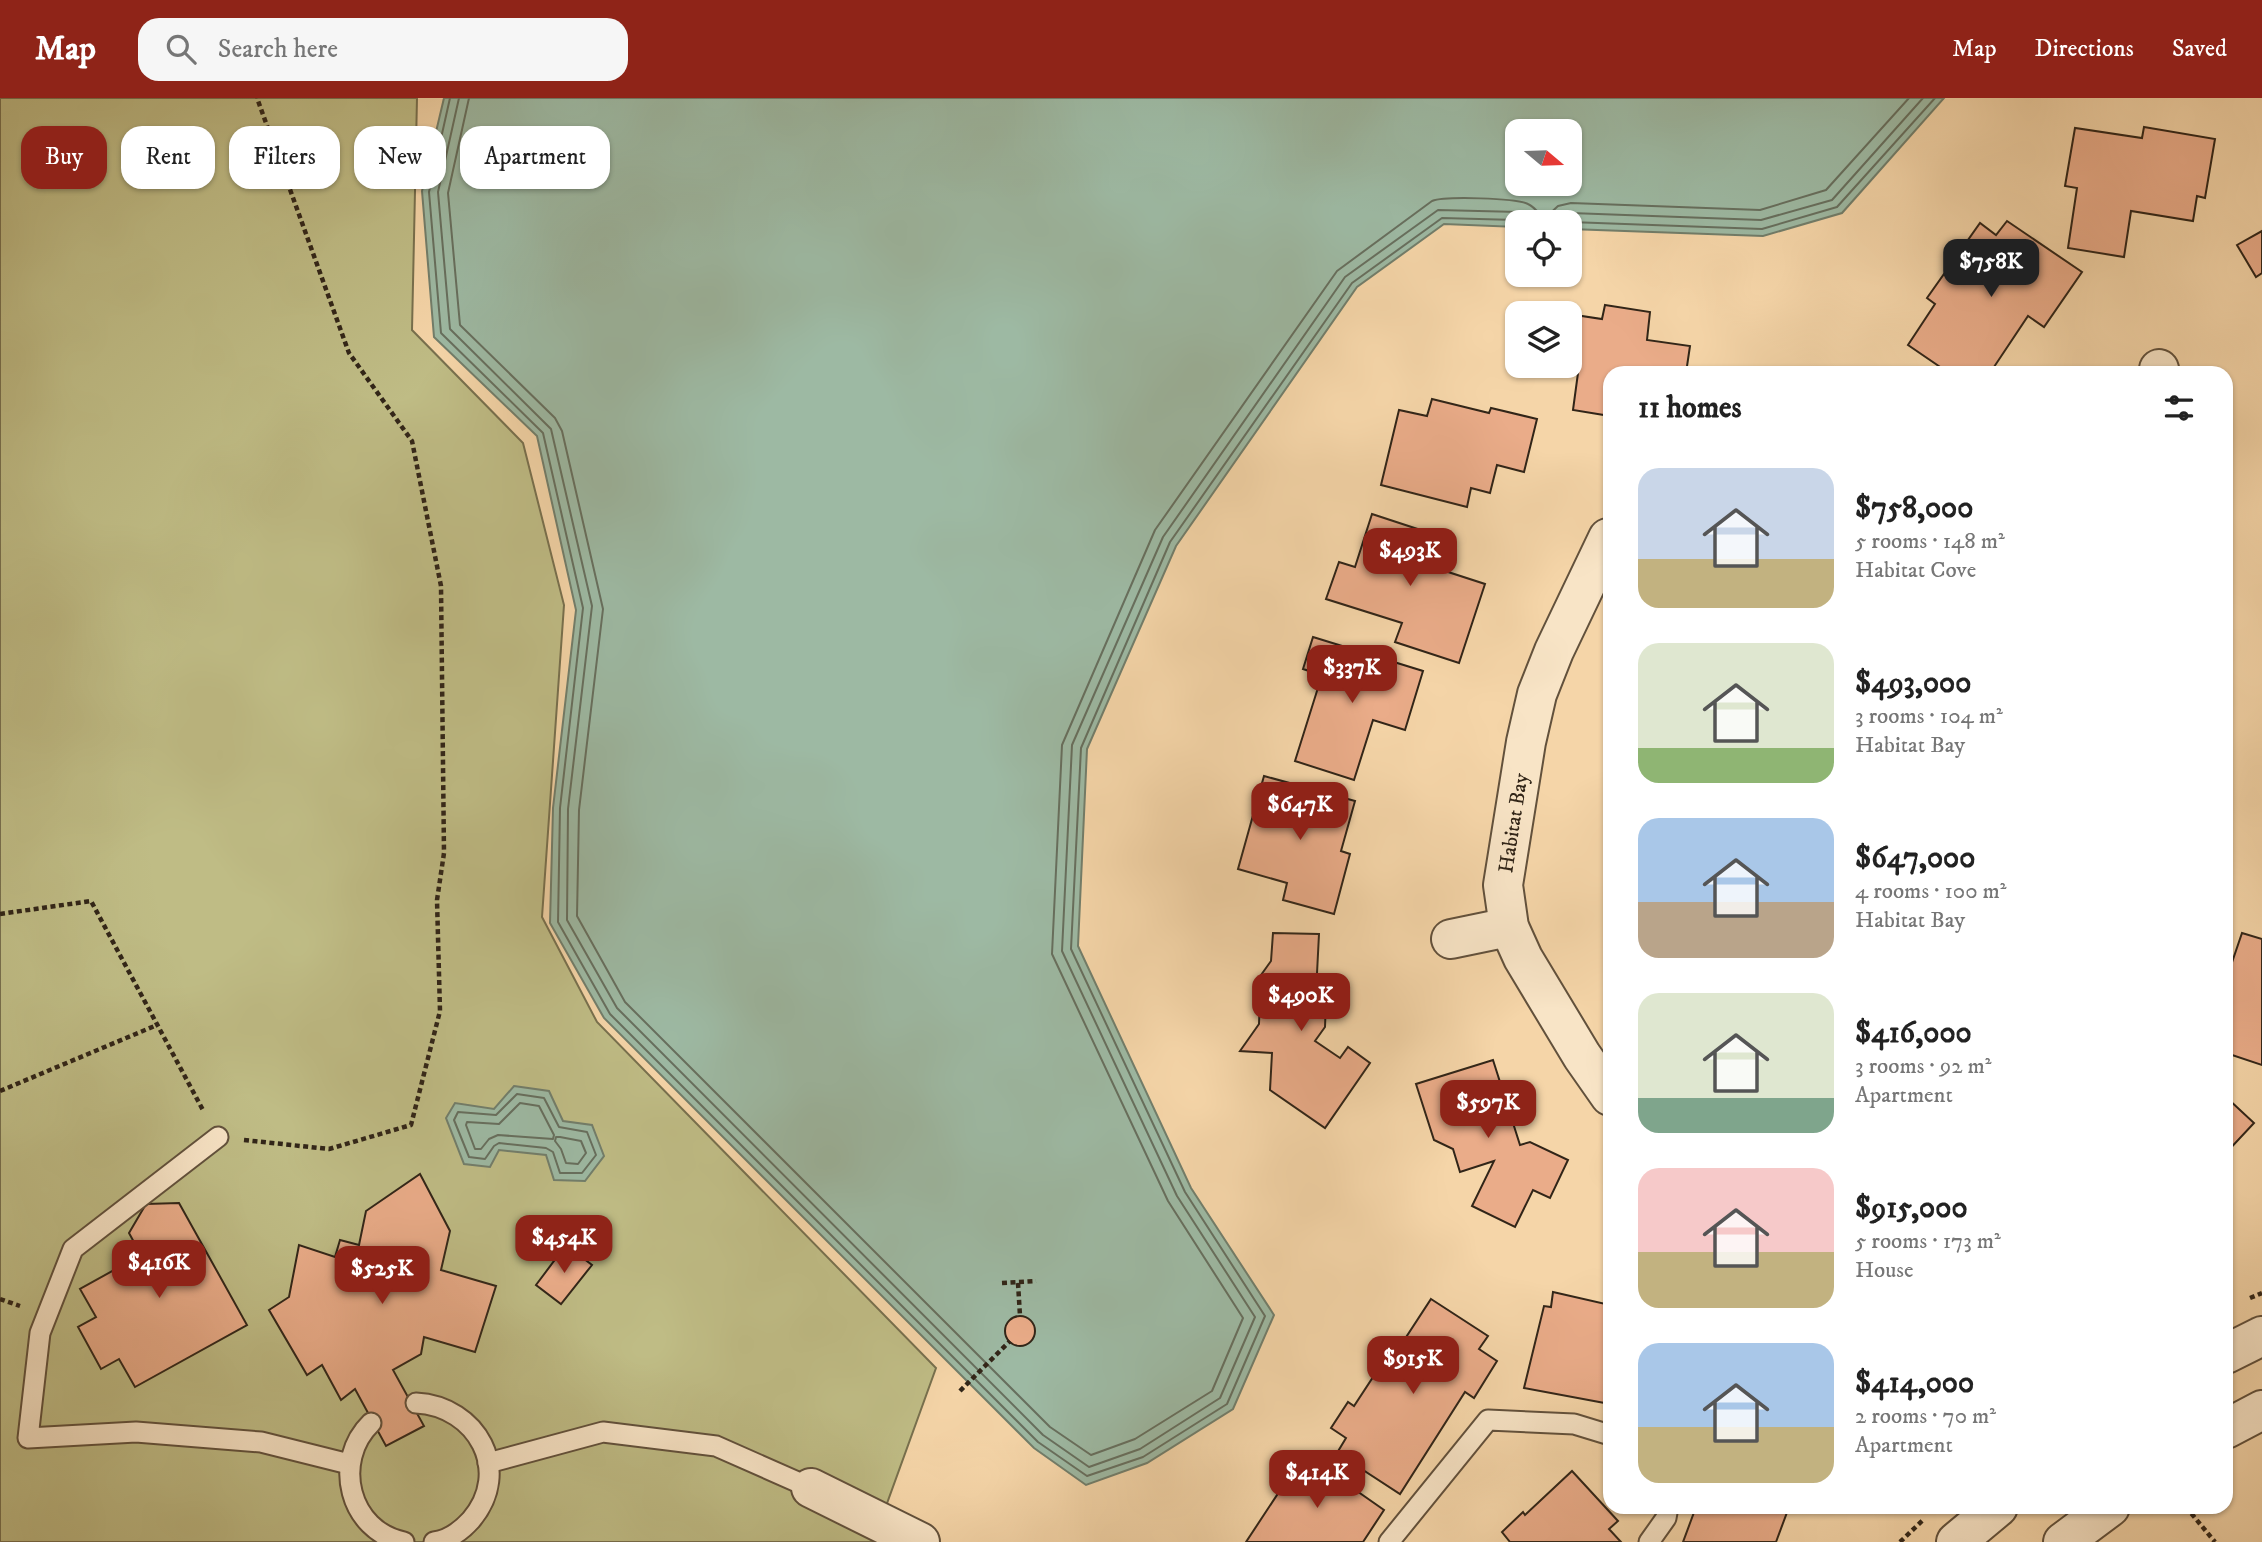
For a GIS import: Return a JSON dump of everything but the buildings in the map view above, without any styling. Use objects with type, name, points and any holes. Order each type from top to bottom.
[{"type":"street","name":"Habitat Bay","points":[[1603,548],[1554,650],[1537,695],[1526,741],[1503,884],[1509,927],[1523,958],[1603,1086]]},
{"type":"street","points":[[1451,939],[1509,927]]},
{"type":"street","points":[[2233,1350],[2262,1336]]},
{"type":"street","points":[[2233,1425],[2262,1410]]},
{"type":"street","points":[[811,1488],[920,1542]]},
{"type":"street","points":[[2063,1542],[2101,1514]]},
{"type":"lane","points":[[218,1137],[73,1249],[40,1334],[28,1438],[136,1432],[261,1442],[349,1464]]},
{"type":"lane","points":[[416,1403],[445,1408],[461,1418],[474,1430],[484,1446],[488,1463],[488,1488],[479,1510],[463,1529],[442,1541],[434,1542]]},
{"type":"lane","points":[[1389,1542],[1488,1420],[1574,1424],[1603,1433]]},
{"type":"lane","points":[[371,1423],[363,1430],[354,1446],[349,1464],[349,1488],[358,1510],[373,1528],[394,1540],[404,1542]]},
{"type":"lane","points":[[488,1463],[603,1432],[716,1446],[811,1488]]},
{"type":"lane","points":[[1649,1542],[1667,1514]]},
{"type":"path","points":[[0,914],[91,901],[218,1137],[329,1149],[411,1125],[440,1012],[437,900],[444,853],[441,586],[412,440],[349,353],[257,98]]},
{"type":"path","points":[[0,1091],[157,1025]]},
{"type":"path","points":[[1002,1283],[1036,1282]]},
{"type":"path","points":[[1018,1283],[1020,1316]]},
{"type":"path","points":[[960,1391],[1010,1341]]},
{"type":"path","points":[[2192,1514],[2215,1542]]},
{"type":"path","points":[[1900,1542],[1964,1524]]},
{"type":"shaded area","points":[[0,98],[417,98],[416,126],[354,126],[354,189],[415,189],[412,330],[523,443],[564,605],[542,917],[597,1022],[936,1368],[873,1542],[0,1542]]},
{"type":"water","points":[[444,98],[1944,98],[1842,213],[1763,236],[1582,229],[1582,210],[1505,210],[1505,227],[1444,224],[1357,287],[1176,546],[1087,749],[1078,946],[1191,1188],[1274,1315],[1233,1409],[1147,1463],[1086,1485],[1034,1448],[604,1018],[550,923],[553,808],[576,610],[537,436],[434,337],[422,191],[446,189],[446,126],[437,126]]},
{"type":"water","points":[[514,1086],[549,1091],[563,1121],[592,1125],[604,1156],[585,1181],[554,1180],[546,1155],[499,1150],[490,1167],[464,1164],[446,1118],[455,1103],[494,1109]]}]
